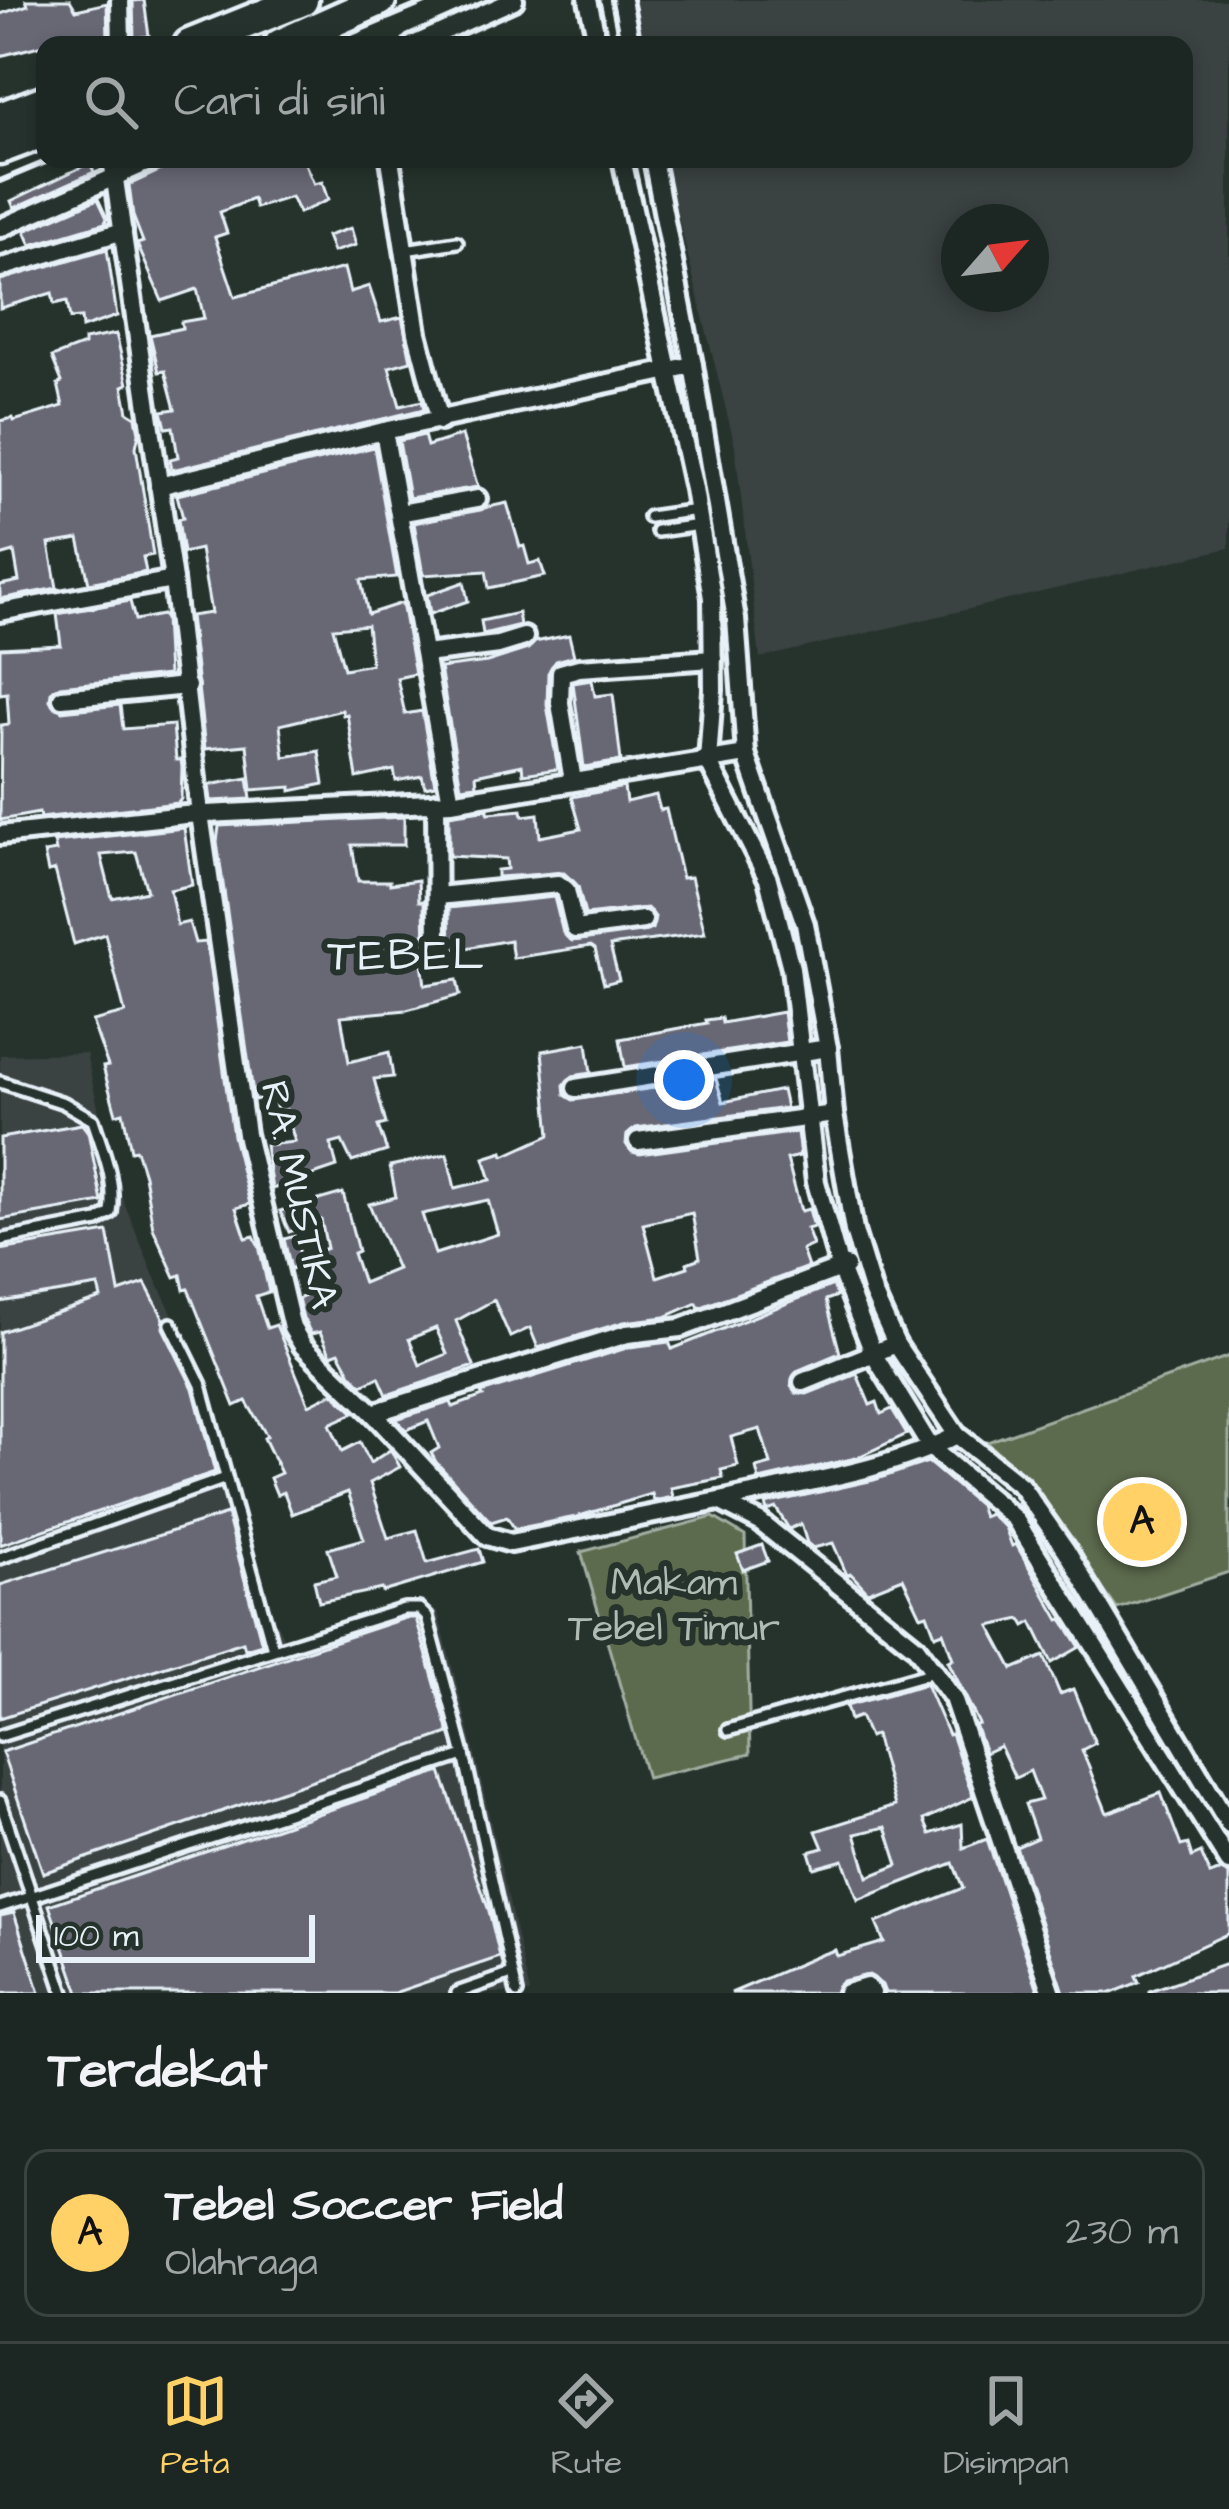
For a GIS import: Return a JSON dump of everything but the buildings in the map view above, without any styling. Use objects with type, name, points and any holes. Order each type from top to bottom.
[{"type":"highway","points":[[212,36],[302,0]]},
{"type":"highway","points":[[300,36],[380,0]]},
{"type":"highway","points":[[0,118],[36,104]]},
{"type":"highway","points":[[0,148],[36,134]]},
{"type":"street","points":[[120,0],[121,36]]},
{"type":"street","points":[[432,36],[514,0]]},
{"type":"street","points":[[588,0],[596,36]]},
{"type":"street","points":[[622,0],[629,36]]},
{"type":"street","points":[[0,228],[114,168]]},
{"type":"street","name":"RA. MUSTIKA","points":[[114,168],[188,686],[200,814],[245,1134],[284,1304],[303,1346],[488,1536],[505,1543],[719,1502]]},
{"type":"street","points":[[391,168],[417,333],[440,421]]},
{"type":"street","points":[[625,168],[681,367],[736,619],[726,758],[805,924],[820,1115],[816,1182],[885,1350],[943,1442],[1056,1558],[1229,1824]]},
{"type":"street","points":[[654,168],[712,598],[713,659],[726,758],[768,879],[815,1050],[820,1115],[854,1231],[852,1264]]},
{"type":"street","points":[[0,268],[123,231]]},
{"type":"street","points":[[159,486],[384,431],[681,367]]},
{"type":"street","points":[[384,431],[425,654],[444,802],[437,950]]},
{"type":"street","points":[[399,513],[477,499]]},
{"type":"street","points":[[0,612],[173,580]]},
{"type":"street","points":[[425,654],[524,637]]},
{"type":"street","points":[[573,782],[560,703],[561,673],[713,659]]},
{"type":"street","points":[[62,698],[188,686]]},
{"type":"street","points":[[0,835],[200,814],[444,802],[726,758]]},
{"type":"street","points":[[438,896],[558,884],[566,890],[575,929],[644,920]]},
{"type":"street","points":[[576,1088],[815,1050]]},
{"type":"street","points":[[638,1141],[820,1115]]},
{"type":"street","points":[[373,1413],[627,1334],[680,1328],[852,1264]]},
{"type":"street","points":[[803,1382],[885,1350]]},
{"type":"street","points":[[885,1350],[943,1442],[1021,1486],[1056,1558],[1229,1862]]},
{"type":"street","points":[[719,1502],[943,1442]]},
{"type":"street","points":[[719,1502],[760,1522],[916,1647],[937,1671],[953,1698],[1052,1993]]},
{"type":"street","points":[[847,1993],[867,1987],[872,1993]]},
{"type":"lane","points":[[405,250],[457,242]]},
{"type":"lane","points":[[650,517],[699,518]]},
{"type":"lane","points":[[657,532],[699,518]]},
{"type":"lane","points":[[0,1082],[64,1103],[93,1120],[110,1172],[113,1200],[111,1213],[98,1222],[0,1240]]},
{"type":"lane","points":[[171,1324],[201,1385],[273,1649]]},
{"type":"lane","points":[[0,1558],[226,1478]]},
{"type":"lane","points":[[0,1736],[404,1609],[419,1609],[427,1617],[464,1755],[517,1993]]},
{"type":"lane","points":[[728,1730],[937,1671]]},
{"type":"lane","points":[[0,1907],[464,1755]]},
{"type":"lane","points":[[0,1801],[64,1993]]},
{"type":"lane","points":[[457,1993],[512,1974]]},
{"type":"shaded area","points":[[631,0],[1229,0],[1229,548],[760,658],[735,446],[666,168],[1193,168],[1193,36],[639,36]]},
{"type":"shaded area","points":[[86,1053],[113,1175],[153,1274],[213,1397],[272,1614],[285,1641],[420,1599],[438,1613],[530,1993],[0,1993],[0,1055]]},
{"type":"green space","points":[[1229,1356],[1229,1572],[1117,1609],[1021,1473],[987,1442]]},
{"type":"green space","name":"Makam Tebel Timur","points":[[713,1517],[745,1536],[750,1754],[647,1778],[581,1552]]},
{"type":"railway","points":[[344,36],[430,0]]},
{"type":"railway","points":[[0,181],[36,166]]},
{"type":"place","name":"Tebel Soccer Field","points":[[1142,1522]]},
{"type":"district","name":"TEBEL","points":[[407,956]]}]
